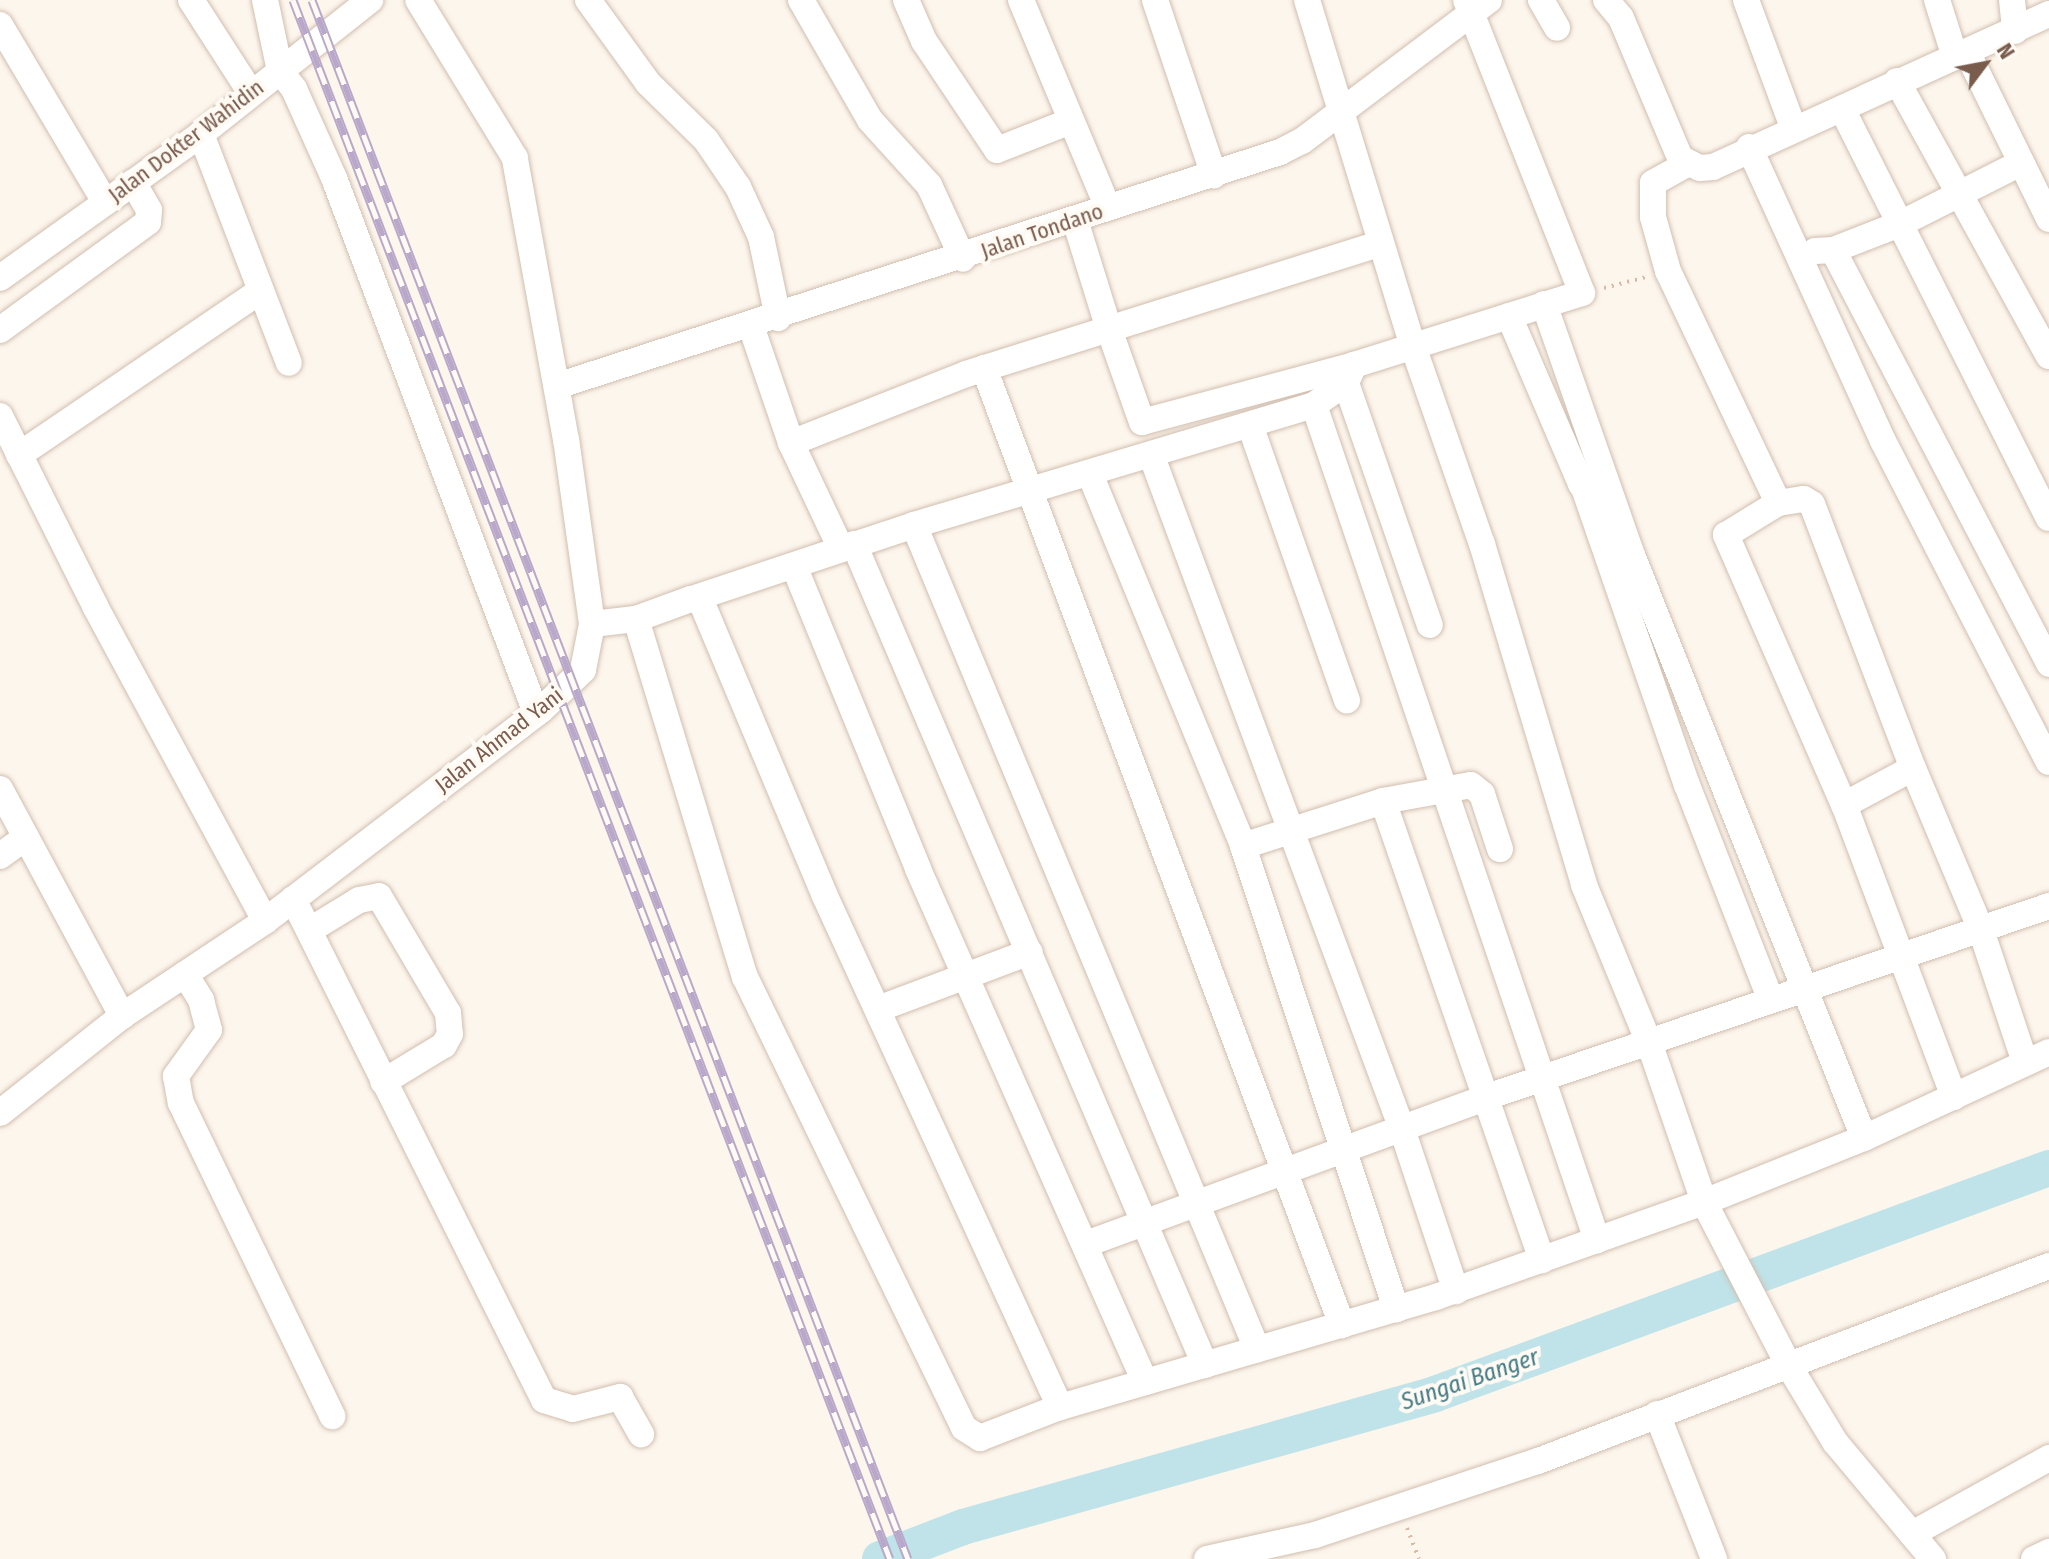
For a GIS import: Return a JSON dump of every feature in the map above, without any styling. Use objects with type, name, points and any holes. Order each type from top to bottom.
[{"type":"street","points":[[191,0],[251,93]]},
{"type":"street","points":[[265,0],[280,71],[294,89],[334,178],[536,713]]},
{"type":"street","name":"Jalan Dokter Wahidin","points":[[0,278],[201,134],[370,0]]},
{"type":"street","name":"Jalan Ahmad Yani","points":[[0,1113],[122,1016],[265,921],[536,713],[583,670],[614,622],[557,386],[515,158],[418,0]]},
{"type":"street","points":[[588,0],[621,49],[706,140],[738,187],[761,237],[778,318]]},
{"type":"street","points":[[801,0],[870,120],[929,185],[963,259]]},
{"type":"street","points":[[906,0],[924,41],[997,150],[1071,121]]},
{"type":"street","points":[[1021,0],[1108,208]]},
{"type":"street","points":[[1155,0],[1214,175]]},
{"type":"street","points":[[1307,0],[1414,349],[1482,544],[1584,885],[1650,1045],[1707,1208],[1787,1362],[1835,1442],[1933,1559]]},
{"type":"street","points":[[1541,0],[1557,28]]},
{"type":"street","points":[[1606,0],[1621,18],[1666,128],[1687,164]]},
{"type":"street","points":[[1746,0],[1793,127]]},
{"type":"street","points":[[1937,0],[1961,54],[2049,219]]},
{"type":"street","points":[[2012,0],[2015,31]]},
{"type":"street","points":[[1075,220],[1142,422],[1350,374],[1414,349],[1582,293],[1475,5]]},
{"type":"street","name":"Jalan Tondano","points":[[557,386],[963,259],[1214,175],[1302,141],[1475,5]]},
{"type":"street","points":[[1778,503],[1668,271],[1650,193],[1659,176],[1687,164],[1713,167],[1749,147],[1842,109],[1897,81],[2049,14]]},
{"type":"street","points":[[0,25],[105,202]]},
{"type":"street","points":[[1897,81],[2049,356]]},
{"type":"street","points":[[1842,109],[2049,518]]},
{"type":"street","points":[[201,134],[289,363]]},
{"type":"street","points":[[1749,147],[1883,441],[2049,762]]},
{"type":"street","points":[[1795,252],[1833,250],[1900,224],[2021,163]]},
{"type":"street","points":[[0,330],[148,222],[149,210],[133,182]]},
{"type":"street","points":[[791,443],[984,368],[1381,243]]},
{"type":"street","points":[[1833,250],[2049,664]]},
{"type":"street","points":[[19,455],[260,291]]},
{"type":"street","points":[[1544,304],[1687,785],[1771,1000]]},
{"type":"street","points":[[1509,316],[1596,487],[1864,1138]]},
{"type":"street","points":[[751,326],[791,443],[848,547],[1030,952],[1142,1224],[1205,1365]]},
{"type":"street","points":[[984,368],[1027,492],[1342,1325]]},
{"type":"street","points":[[1350,374],[1314,405],[1152,457],[914,525],[614,622],[745,977],[964,1428],[980,1438],[1060,1407],[1456,1291],[1597,1240],[1707,1208],[1954,1097],[2037,1057],[1913,768],[1812,504],[1804,499],[1778,503],[1726,535],[1844,805],[1904,957],[1954,1097]]},
{"type":"street","points":[[1350,374],[1430,625]]},
{"type":"street","points":[[1314,405],[1540,1082],[1597,1240]]},
{"type":"street","points":[[0,416],[265,921]]},
{"type":"street","points":[[1250,425],[1347,700]]},
{"type":"street","points":[[1152,457],[1402,1129],[1456,1291]]},
{"type":"street","points":[[1090,474],[1243,846],[1396,1309]]},
{"type":"street","points":[[914,525],[1201,1204],[1257,1349]]},
{"type":"street","points":[[794,566],[966,974],[1145,1382]]},
{"type":"street","points":[[698,597],[878,1009],[1060,1407]]},
{"type":"street","points":[[1844,805],[1913,768]]},
{"type":"street","points":[[1243,846],[1383,801],[1442,789],[1478,788],[1500,849]]},
{"type":"street","points":[[0,789],[122,1016]]},
{"type":"street","points":[[1383,801],[1542,1260]]},
{"type":"street","points":[[0,856],[26,837]]},
{"type":"street","points":[[310,930],[359,900],[379,896],[448,1013],[450,1034],[444,1045],[383,1082]]},
{"type":"street","points":[[293,899],[544,1400],[554,1408],[573,1409],[620,1397],[641,1434]]},
{"type":"street","points":[[1086,1244],[1342,1153],[1487,1097],[1650,1045],[1771,1000],[1904,957],[1980,927],[2049,906]]},
{"type":"street","points":[[878,1009],[1030,952]]},
{"type":"street","points":[[185,974],[208,1016],[209,1030],[176,1076],[181,1103],[332,1416]]},
{"type":"street","points":[[1207,1559],[1315,1535],[1400,1507],[2049,1266]]},
{"type":"street","points":[[1657,1414],[1714,1559]]},
{"type":"street","points":[[1912,1534],[2049,1458]]},
{"type":"street","points":[[2034,1559],[2049,1552]]},
{"type":"path","points":[[1582,293],[1668,271]]},
{"type":"path","points":[[1400,1507],[1419,1559]]},
{"type":"waterway","name":"Sungai Banger","points":[[880,1559],[963,1527],[1435,1394],[2049,1168]]},
{"type":"railway","points":[[293,0],[890,1559]]},
{"type":"railway","points":[[312,0],[908,1559]]}]
